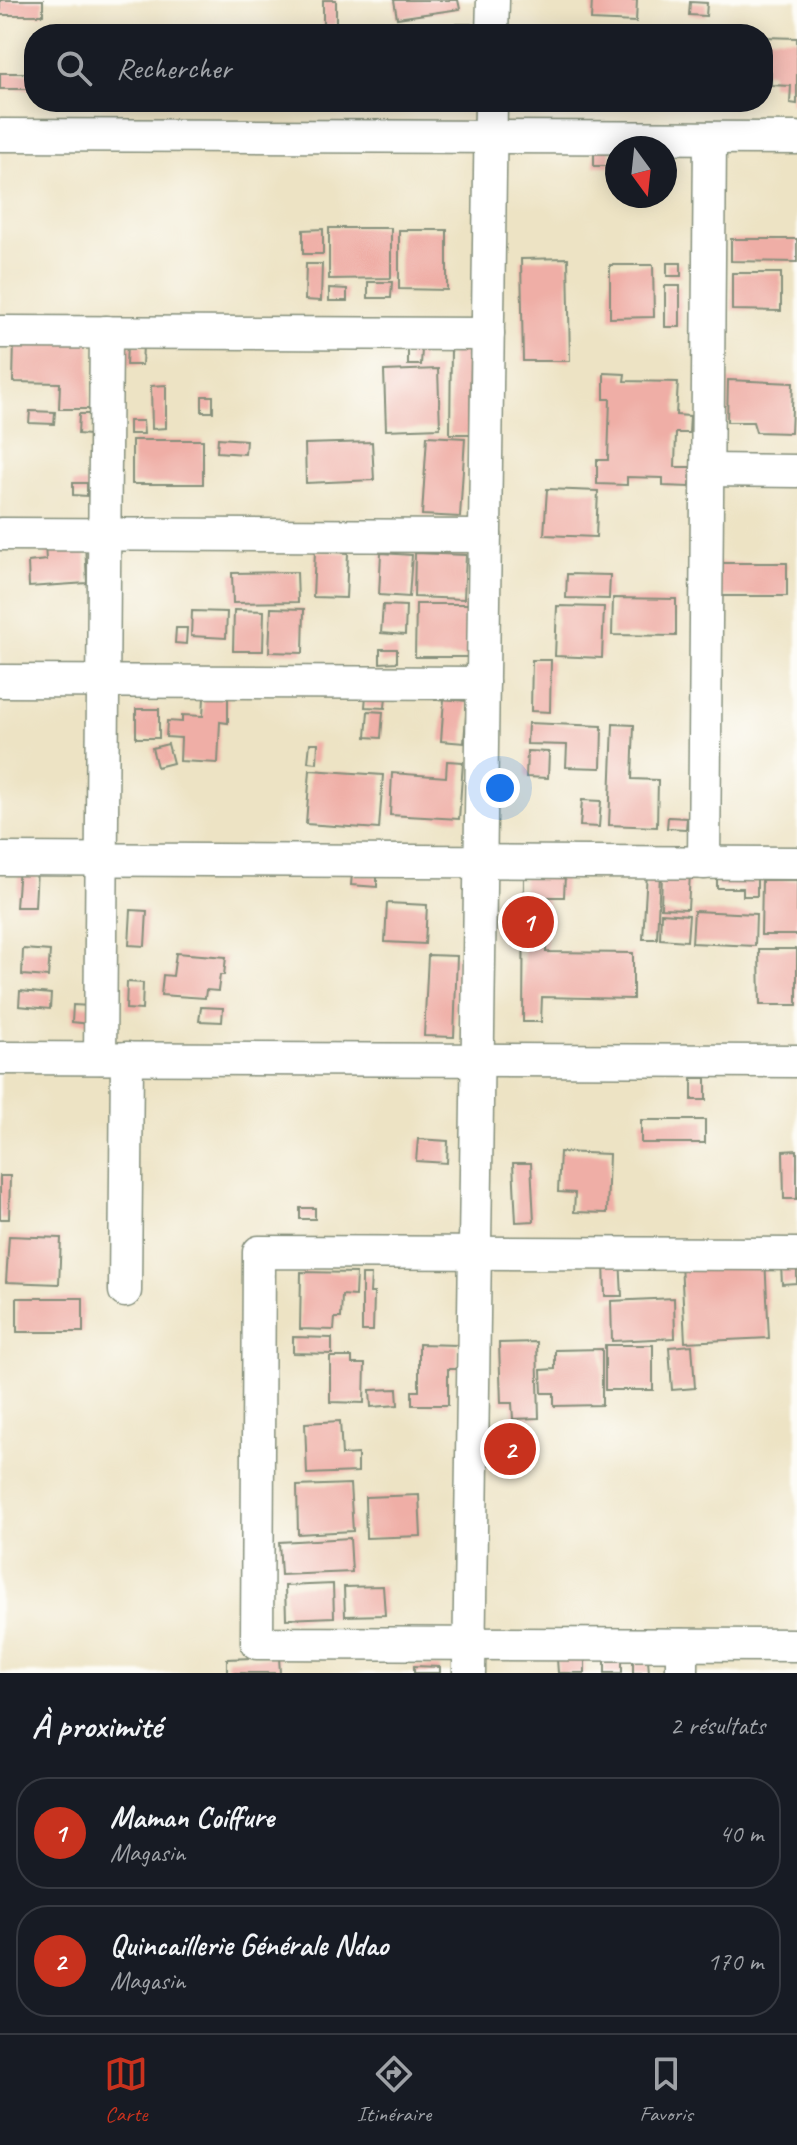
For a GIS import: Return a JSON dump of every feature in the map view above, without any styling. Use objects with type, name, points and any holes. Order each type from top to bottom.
[{"type":"street","points":[[492,24],[493,0]]},
{"type":"street","points":[[469,1658],[491,112]]},
{"type":"street","points":[[0,135],[797,138]]},
{"type":"street","points":[[704,863],[710,138]]},
{"type":"street","points":[[0,332],[488,334]]},
{"type":"street","points":[[106,332],[101,860],[125,1291]]},
{"type":"street","points":[[707,470],[797,471]]},
{"type":"street","points":[[0,534],[485,536]]},
{"type":"street","points":[[0,681],[483,683]]},
{"type":"street","points":[[0,859],[797,863]]},
{"type":"street","points":[[0,1058],[797,1061]]},
{"type":"street","points":[[797,1254],[259,1252],[257,1643],[469,1658],[682,1659],[797,1645]]},
{"type":"building","points":[[0,0],[43,0],[43,15],[0,15]]},
{"type":"building","points":[[323,0],[336,0],[336,24],[323,24]]},
{"type":"building","points":[[394,0],[458,0],[460,9],[397,18]]},
{"type":"building","points":[[592,0],[637,0],[636,22],[591,20]]},
{"type":"building","points":[[690,2],[707,3],[706,16],[689,15]]},
{"type":"building","points":[[773,37],[797,38],[797,104],[790,103],[791,86],[773,85]]},
{"type":"building","points":[[0,73],[24,73],[24,89],[0,89]]},
{"type":"building","points":[[594,146],[605,146],[605,166],[594,166]]},
{"type":"building","points":[[329,228],[391,228],[391,278],[329,279]]},
{"type":"building","points":[[323,229],[323,254],[303,254],[303,230]]},
{"type":"building","points":[[399,230],[447,230],[447,290],[399,289]]},
{"type":"building","points":[[731,239],[797,239],[797,262],[731,261]]},
{"type":"building","points":[[568,258],[570,361],[523,361],[521,259]]},
{"type":"building","points":[[667,263],[681,263],[681,276],[667,276]]},
{"type":"building","points":[[306,264],[322,264],[321,301],[305,300]]},
{"type":"building","points":[[610,265],[653,265],[654,317],[610,318]]},
{"type":"building","points":[[732,273],[781,273],[781,311],[732,310]]},
{"type":"building","points":[[368,282],[392,282],[391,298],[368,298]]},
{"type":"building","points":[[665,286],[680,286],[680,327],[665,327]]},
{"type":"building","points":[[329,288],[347,289],[347,301],[329,301]]},
{"type":"building","points":[[14,341],[90,342],[89,409],[59,409],[60,383],[13,382]]},
{"type":"building","points":[[127,345],[143,345],[142,365],[126,365]]},
{"type":"building","points":[[451,347],[471,347],[470,434],[450,434]]},
{"type":"building","points":[[408,348],[422,349],[421,365],[408,365]]},
{"type":"building","points":[[438,369],[440,428],[386,430],[384,371]]},
{"type":"building","points":[[604,373],[625,374],[624,381],[678,382],[676,415],[690,416],[689,433],[676,433],[675,467],[691,467],[690,487],[663,486],[663,478],[627,477],[627,485],[597,484],[597,460],[608,460],[610,399],[604,399]]},
{"type":"building","points":[[728,380],[793,383],[791,433],[756,432],[753,422],[727,422]]},
{"type":"building","points":[[166,385],[166,428],[152,429],[151,386]]},
{"type":"building","points":[[202,396],[213,396],[213,412],[202,412]]},
{"type":"building","points":[[30,411],[55,412],[54,424],[29,423]]},
{"type":"building","points":[[79,414],[90,414],[89,435],[78,434]]},
{"type":"building","points":[[129,421],[143,421],[144,434],[129,434]]},
{"type":"building","points":[[427,436],[465,438],[460,517],[422,515]]},
{"type":"building","points":[[218,438],[246,440],[245,454],[217,452]]},
{"type":"building","points":[[132,440],[203,440],[203,484],[132,484]]},
{"type":"building","points":[[372,442],[374,480],[306,483],[305,444]]},
{"type":"building","points":[[73,483],[87,483],[87,496],[73,495]]},
{"type":"building","points":[[547,489],[598,491],[596,537],[544,535]]},
{"type":"building","points":[[85,543],[87,583],[29,587],[28,562],[46,560],[45,546]]},
{"type":"building","points":[[315,551],[348,553],[346,598],[313,597]]},
{"type":"building","points":[[381,553],[412,555],[409,597],[379,595]]},
{"type":"building","points":[[415,553],[466,555],[464,599],[414,597]]},
{"type":"building","points":[[716,563],[787,563],[787,596],[716,596]]},
{"type":"building","points":[[297,572],[298,602],[233,603],[232,573]]},
{"type":"building","points":[[567,574],[610,575],[609,599],[566,598]]},
{"type":"building","points":[[613,598],[676,599],[676,636],[612,635]]},
{"type":"building","points":[[416,604],[473,604],[472,657],[415,657]]},
{"type":"building","points":[[383,605],[406,606],[405,635],[381,633]]},
{"type":"building","points":[[557,606],[604,607],[602,658],[555,656]]},
{"type":"building","points":[[271,608],[304,609],[303,653],[269,652]]},
{"type":"building","points":[[234,610],[264,611],[263,651],[233,651]]},
{"type":"building","points":[[192,611],[227,612],[226,638],[191,636]]},
{"type":"building","points":[[176,628],[187,628],[186,644],[175,643]]},
{"type":"building","points":[[380,649],[397,649],[397,662],[380,663]]},
{"type":"building","points":[[532,660],[551,660],[550,712],[531,711]]},
{"type":"building","points":[[366,695],[386,696],[385,708],[365,707]]},
{"type":"building","points":[[204,698],[228,698],[228,723],[220,722],[218,763],[180,761],[181,738],[166,737],[167,721],[182,722],[182,715],[203,716]]},
{"type":"building","points":[[444,699],[467,701],[464,743],[441,741]]},
{"type":"building","points":[[136,709],[159,709],[159,738],[136,738]]},
{"type":"building","points":[[368,711],[383,712],[381,738],[366,737]]},
{"type":"building","points":[[528,723],[602,726],[601,768],[566,767],[567,745],[527,744]]},
{"type":"building","points":[[613,724],[634,725],[632,779],[658,780],[657,827],[609,825]]},
{"type":"building","points":[[310,743],[318,743],[317,763],[308,762]]},
{"type":"building","points":[[168,744],[173,763],[157,767],[152,748]]},
{"type":"building","points":[[527,751],[549,752],[548,778],[526,777]]},
{"type":"building","points":[[447,761],[463,762],[459,819],[390,815],[392,773],[446,777]]},
{"type":"building","points":[[310,770],[383,775],[379,829],[306,824]]},
{"type":"building","points":[[582,800],[601,801],[599,827],[580,826]]},
{"type":"building","points":[[668,817],[687,818],[686,829],[667,828]]},
{"type":"building","points":[[19,867],[37,868],[35,907],[16,907]]},
{"type":"building","points":[[647,872],[660,873],[657,939],[643,939]]},
{"type":"building","points":[[757,872],[757,896],[743,896],[743,888],[717,888],[717,873]]},
{"type":"building","points":[[662,873],[690,874],[688,909],[661,908]]},
{"type":"building","points":[[352,874],[377,876],[377,887],[351,885]]},
{"type":"building","points":[[524,875],[565,875],[564,897],[547,897],[546,952],[633,953],[633,999],[542,997],[541,1022],[523,1022]]},
{"type":"building","points":[[762,880],[797,880],[797,935],[761,935]]},
{"type":"building","points":[[387,903],[427,905],[425,944],[385,942]]},
{"type":"building","points":[[131,910],[147,911],[145,946],[129,945]]},
{"type":"building","points":[[694,911],[756,914],[755,946],[692,943]]},
{"type":"building","points":[[661,913],[689,915],[687,941],[660,939]]},
{"type":"building","points":[[23,949],[50,951],[48,977],[22,975]]},
{"type":"building","points":[[759,949],[797,949],[797,1005],[760,1005]]},
{"type":"building","points":[[176,953],[226,957],[218,991],[206,990],[205,998],[161,995],[163,975],[173,976]]},
{"type":"building","points":[[428,955],[457,956],[454,1037],[424,1036]]},
{"type":"building","points":[[127,982],[143,983],[142,1010],[126,1009]]},
{"type":"building","points":[[20,991],[51,994],[50,1009],[19,1006]]},
{"type":"building","points":[[73,1005],[90,1006],[89,1024],[72,1022]]},
{"type":"building","points":[[201,1007],[223,1008],[222,1022],[199,1021]]},
{"type":"building","points":[[692,1078],[706,1078],[706,1100],[692,1100]]},
{"type":"building","points":[[641,1120],[705,1120],[705,1143],[641,1143]]},
{"type":"building","points":[[418,1139],[448,1141],[447,1163],[416,1161]]},
{"type":"building","points":[[797,1150],[797,1199],[784,1199],[783,1151]]},
{"type":"building","points":[[560,1152],[609,1154],[607,1213],[574,1212],[575,1193],[558,1192]]},
{"type":"building","points":[[513,1163],[531,1163],[534,1221],[516,1222]]},
{"type":"building","points":[[0,1176],[10,1176],[9,1219],[0,1219]]},
{"type":"building","points":[[300,1208],[315,1208],[315,1219],[300,1219]]},
{"type":"building","points":[[9,1236],[61,1238],[59,1284],[6,1282]]},
{"type":"building","points":[[620,1258],[622,1296],[605,1296],[604,1259]]},
{"type":"building","points":[[765,1258],[769,1338],[685,1342],[681,1262]]},
{"type":"building","points":[[781,1265],[797,1265],[797,1283],[782,1284]]},
{"type":"building","points":[[301,1272],[356,1273],[355,1296],[342,1295],[341,1318],[335,1318],[334,1330],[300,1329]]},
{"type":"building","points":[[362,1275],[371,1275],[373,1331],[362,1331]]},
{"type":"building","points":[[17,1298],[83,1298],[83,1332],[17,1332]]},
{"type":"building","points":[[674,1298],[675,1338],[612,1341],[611,1301]]},
{"type":"building","points":[[293,1337],[332,1338],[332,1354],[293,1353]]},
{"type":"building","points":[[537,1342],[539,1418],[513,1419],[512,1403],[501,1403],[499,1343]]},
{"type":"building","points":[[419,1344],[458,1345],[457,1369],[448,1369],[448,1405],[412,1405],[412,1391],[419,1391]]},
{"type":"building","points":[[605,1345],[653,1345],[653,1390],[605,1390]]},
{"type":"building","points":[[692,1345],[695,1388],[672,1390],[669,1347]]},
{"type":"building","points":[[602,1349],[602,1405],[554,1406],[554,1393],[542,1393],[541,1370],[555,1369],[555,1350]]},
{"type":"building","points":[[330,1357],[352,1357],[352,1364],[365,1364],[364,1403],[330,1402]]},
{"type":"building","points":[[397,1389],[398,1405],[371,1407],[370,1390]]},
{"type":"building","points":[[340,1421],[342,1455],[358,1454],[358,1472],[307,1474],[305,1423]]},
{"type":"building","points":[[533,1448],[534,1465],[498,1467],[497,1450]]},
{"type":"building","points":[[350,1484],[353,1531],[298,1534],[297,1486]]},
{"type":"building","points":[[419,1495],[421,1536],[366,1538],[365,1497]]},
{"type":"building","points":[[350,1538],[352,1572],[281,1575],[279,1542]]},
{"type":"building","points":[[333,1584],[334,1617],[286,1619],[285,1586]]},
{"type":"building","points":[[383,1586],[385,1615],[345,1616],[344,1587]]},
{"type":"building","points":[[279,1657],[280,1673],[227,1673],[227,1659]]},
{"type":"building","points":[[585,1658],[585,1673],[558,1673],[557,1659]]},
{"type":"building","points":[[648,1659],[649,1673],[633,1673],[633,1660]]},
{"type":"building","points":[[605,1661],[622,1661],[622,1673],[605,1673]]},
{"type":"building","points":[[414,1666],[440,1667],[440,1673],[414,1673]]},
{"type":"place","name":"Maman Coiffure","points":[[528,922]]},
{"type":"place","name":"Quincaillerie Générale Ndao","points":[[510,1449]]}]
